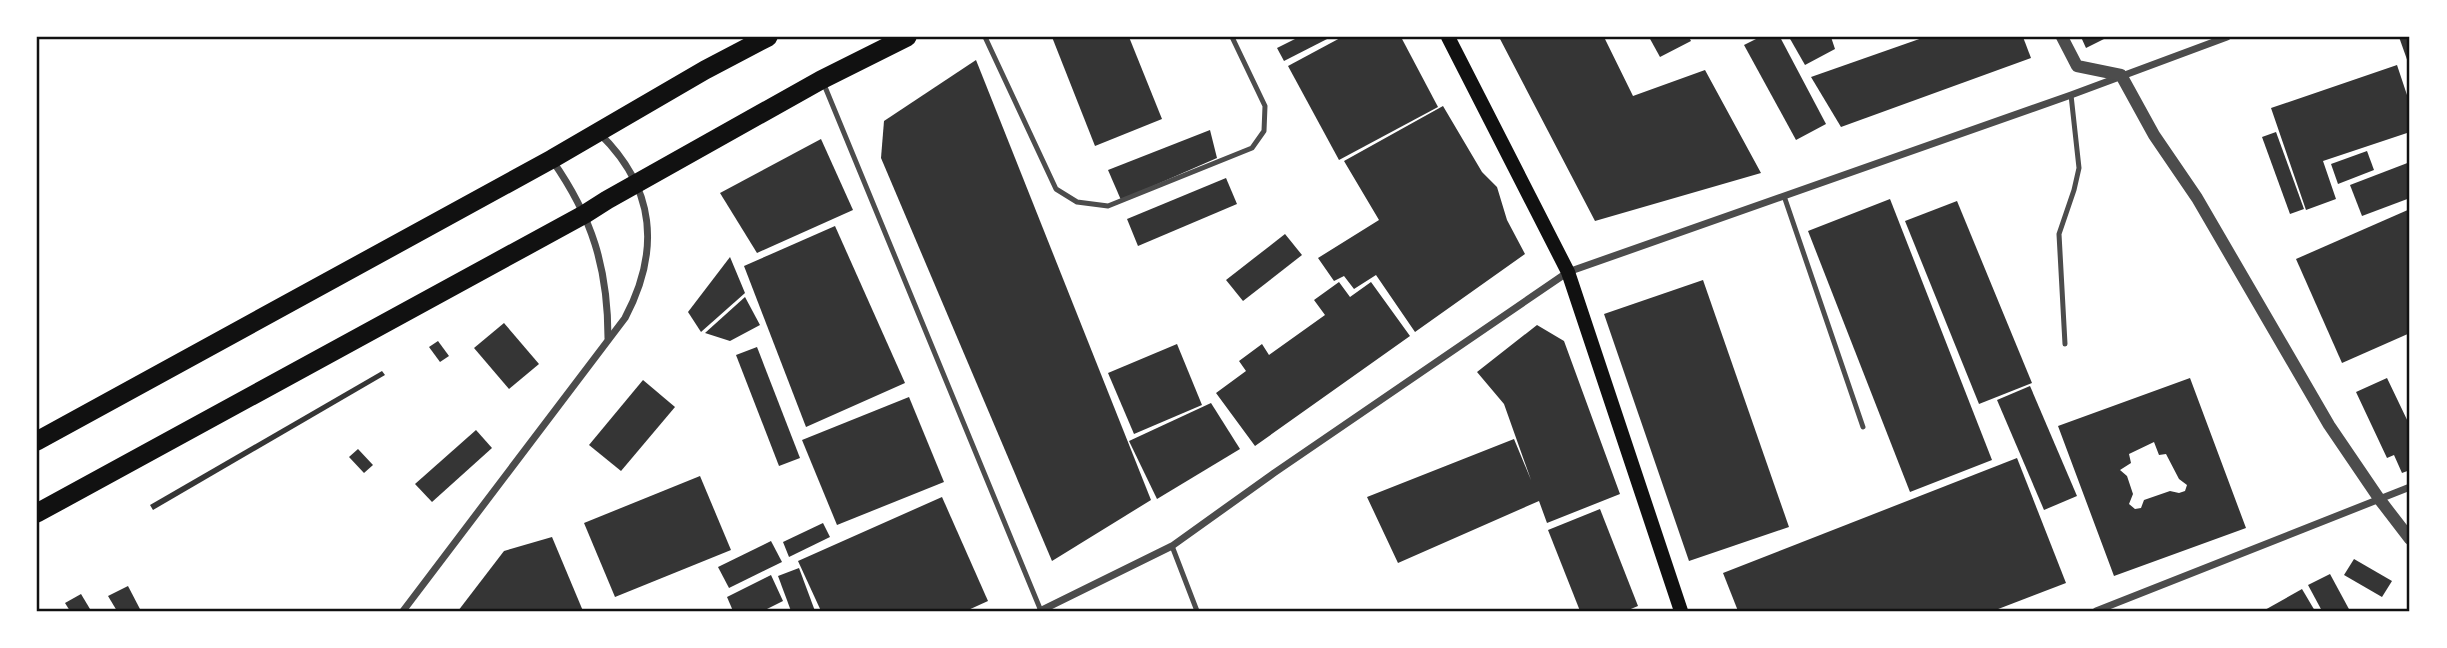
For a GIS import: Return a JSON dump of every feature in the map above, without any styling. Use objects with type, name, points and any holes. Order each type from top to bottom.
[{"type":"highway","points":[[37,441],[552,159],[768,37]]},
{"type":"highway","points":[[37,513],[585,214],[821,80],[907,37]]},
{"type":"main road","points":[[1448,37],[1568,272],[1681,611]]},
{"type":"street","points":[[2062,37],[2077,66],[2121,75],[2154,135],[2197,198],[2329,425],[2379,499],[2410,539]]},
{"type":"street","points":[[1040,611],[1172,546],[1308,449],[1568,272],[2071,95],[2227,37]]},
{"type":"street","points":[[402,611],[625,317],[639,293],[646,266],[648,238],[645,211],[636,184],[614,148],[598,132]]},
{"type":"street","points":[[552,159],[585,214],[596,244],[604,275],[608,339]]},
{"type":"street","points":[[2096,611],[2410,487]]},
{"type":"lane","points":[[985,37],[1056,189],[1077,202],[1108,206],[1252,148],[1264,131],[1265,106],[1232,37]]},
{"type":"lane","points":[[821,80],[1040,611]]},
{"type":"lane","points":[[2065,344],[2059,234],[2079,168],[2071,95]]},
{"type":"lane","points":[[1784,196],[1863,427]]},
{"type":"lane","points":[[1172,546],[1197,611]]},
{"type":"building","points":[[1052,37],[1129,37],[1162,119],[1095,146]]},
{"type":"building","points":[[1299,37],[1331,37],[1284,61],[1277,48]]},
{"type":"building","points":[[1342,37],[1401,37],[1438,107],[1339,160],[1288,66]]},
{"type":"building","points":[[1499,37],[1604,37],[1633,96],[1705,70],[1761,173],[1595,221]]},
{"type":"building","points":[[1649,37],[1689,37],[1691,41],[1660,57]]},
{"type":"building","points":[[1760,37],[1780,37],[1826,124],[1796,140],[1744,45]]},
{"type":"building","points":[[1789,37],[1831,37],[1835,49],[1805,65]]},
{"type":"building","points":[[1925,37],[2023,37],[2031,58],[1841,127],[1811,77]]},
{"type":"building","points":[[2081,37],[2108,37],[2086,48]]},
{"type":"building","points":[[2399,37],[2410,37],[2410,68]]},
{"type":"building","points":[[976,60],[1151,500],[1052,561],[881,158],[884,121]]},
{"type":"building","points":[[2397,65],[2410,104],[2410,132],[2323,161],[2336,199],[2306,210],[2271,108]]},
{"type":"building","points":[[1443,106],[1482,172],[1497,187],[1507,220],[1525,254],[1415,332],[1376,275],[1354,289],[1344,276],[1334,281],[1318,258],[1379,220],[1344,161]]},
{"type":"building","points":[[1210,130],[1217,158],[1121,200],[1108,170]]},
{"type":"building","points":[[2276,132],[2304,209],[2290,214],[2262,137]]},
{"type":"building","points":[[821,139],[853,210],[757,253],[720,193]]},
{"type":"building","points":[[2367,151],[2374,170],[2338,184],[2331,164]]},
{"type":"building","points":[[2410,162],[2410,198],[2362,216],[2350,185]]},
{"type":"building","points":[[1226,178],[1237,204],[1138,246],[1127,219]]},
{"type":"building","points":[[1890,199],[1992,460],[1910,492],[1808,231]]},
{"type":"building","points":[[1957,201],[2032,383],[1979,404],[1905,221]]},
{"type":"building","points":[[2410,209],[2410,333],[2342,363],[2296,259]]},
{"type":"building","points":[[835,226],[905,383],[806,427],[744,266]]},
{"type":"building","points":[[1285,234],[1302,255],[1243,301],[1226,280]]},
{"type":"building","points":[[730,257],[745,293],[701,332],[688,312]]},
{"type":"building","points":[[1703,280],[1789,527],[1689,561],[1604,314]]},
{"type":"building","points":[[1339,282],[1350,297],[1371,282],[1410,336],[1255,446],[1216,393],[1246,371],[1239,361],[1262,344],[1269,355],[1325,315],[1314,300]]},
{"type":"building","points":[[745,297],[760,325],[730,341],[705,333]]},
{"type":"building","points":[[504,323],[539,364],[509,389],[474,348]]},
{"type":"building","points":[[1537,325],[1564,341],[1620,494],[1547,523],[1539,501],[1398,563],[1367,497],[1514,439],[1531,480],[1504,404],[1477,372]]},
{"type":"building","points":[[438,341],[449,356],[440,362],[429,347]]},
{"type":"building","points":[[1177,344],[1202,405],[1134,434],[1108,373]]},
{"type":"building","points":[[757,347],[800,458],[779,466],[736,355]]},
{"type":"building","points":[[382,371],[385,375],[153,510],[150,505]]},
{"type":"building","points":[[2190,378],[2246,528],[2114,576],[2058,426]],"holes":[[[2154,442],[2159,455],[2166,454],[2179,479],[2187,485],[2185,491],[2170,491],[2144,500],[2141,508],[2135,509],[2129,504],[2133,494],[2127,476],[2120,470],[2131,463],[2129,454]]]},
{"type":"building","points":[[2387,378],[2410,426],[2410,470],[2402,473],[2394,455],[2387,458],[2356,392]]},
{"type":"building","points":[[643,380],[675,407],[621,471],[589,445]]},
{"type":"building","points":[[2030,386],[2077,496],[2044,510],[1997,400]]},
{"type":"building","points":[[909,397],[944,482],[837,525],[802,440]]},
{"type":"building","points":[[1211,403],[1240,449],[1157,499],[1129,441]]},
{"type":"building","points":[[476,430],[492,448],[432,502],[415,484]]},
{"type":"building","points":[[358,449],[373,465],[364,473],[349,457]]},
{"type":"building","points":[[2017,458],[2066,583],[1993,611],[1738,611],[1723,573]]},
{"type":"building","points":[[700,476],[731,550],[615,597],[584,523]]},
{"type":"building","points":[[942,497],[988,601],[966,611],[821,611],[798,561]]},
{"type":"building","points":[[1600,509],[1638,606],[1626,611],[1580,611],[1548,530]]},
{"type":"building","points":[[823,523],[830,537],[789,557],[783,542]]},
{"type":"building","points":[[552,537],[583,611],[458,611],[504,551]]},
{"type":"building","points":[[771,541],[782,562],[729,588],[718,567]]},
{"type":"building","points":[[2354,559],[2392,581],[2382,597],[2344,575]]},
{"type":"building","points":[[799,568],[815,611],[791,611],[778,576]]},
{"type":"building","points":[[2330,574],[2350,611],[2322,611],[2308,585]]},
{"type":"building","points":[[771,575],[783,601],[763,611],[733,611],[727,597]]},
{"type":"building","points":[[128,586],[141,611],[117,611],[108,596]]},
{"type":"building","points":[[2302,589],[2315,611],[2263,611]]},
{"type":"building","points":[[81,594],[90,609],[70,611],[65,603]]}]
